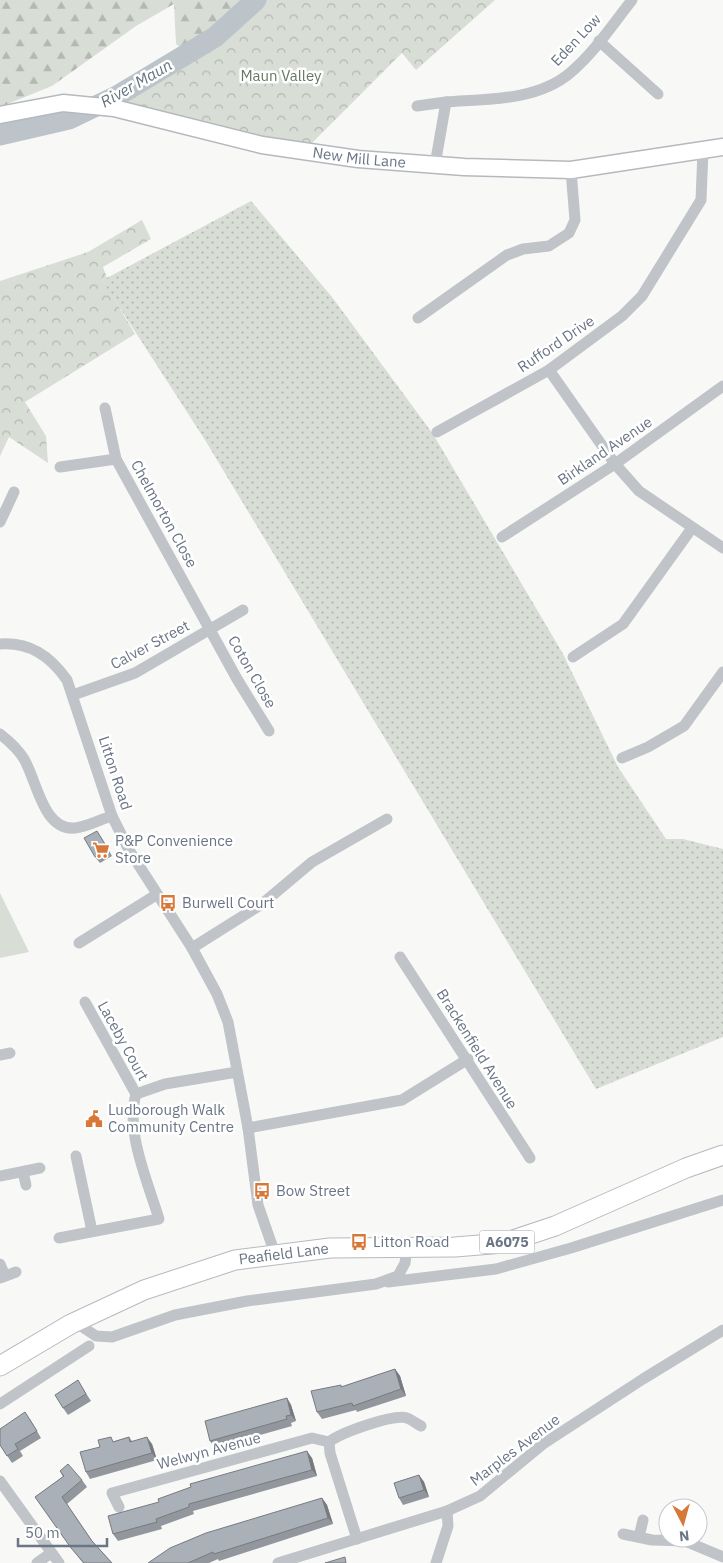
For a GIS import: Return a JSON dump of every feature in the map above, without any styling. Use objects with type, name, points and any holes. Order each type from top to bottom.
[{"type":"main road","name":"Peafield Lane","points":[[1,1365],[75,1322],[144,1290],[185,1274],[235,1260],[275,1254],[330,1248],[482,1246],[528,1236],[686,1168],[723,1155]]},
{"type":"street","name":"Eden Low","points":[[417,106],[533,92],[570,73],[632,0]]},
{"type":"street","points":[[599,41],[658,94]]},
{"type":"street","points":[[435,165],[446,102]]},
{"type":"street","name":"New Mill Lane","points":[[0,115],[63,103],[114,108],[262,145],[358,159],[435,165],[571,170],[723,148]]},
{"type":"street","name":"Rufford Drive","points":[[437,432],[549,370],[628,310],[642,296],[701,200],[703,151]]},
{"type":"street","points":[[418,318],[507,256],[523,249],[549,246],[569,233],[575,220],[571,170]]},
{"type":"street","points":[[549,370],[615,464],[639,491],[723,548]]},
{"type":"street","name":"Birkland Avenue","points":[[502,537],[615,464],[723,386]]},
{"type":"street","name":"Chelmorton Close","points":[[105,408],[116,458],[210,629]]},
{"type":"street","points":[[60,467],[116,458]]},
{"type":"street","points":[[0,522],[14,492]]},
{"type":"street","points":[[573,657],[623,624],[692,528]]},
{"type":"street","name":"Calver Street","points":[[74,695],[135,673],[243,610]]},
{"type":"street","name":"Coton Close","points":[[210,629],[236,679],[268,730]]},
{"type":"street","name":"Litton Road","points":[[0,644],[14,643],[44,654],[62,673],[74,695],[112,816],[129,850],[156,895],[192,948],[217,994],[228,1022],[248,1128],[258,1205],[275,1254]]},
{"type":"street","points":[[622,758],[648,747],[684,726],[723,672]]},
{"type":"street","points":[[0,734],[23,758],[35,780],[46,811],[54,822],[76,828],[112,816]]},
{"type":"street","points":[[192,948],[262,904],[312,862],[387,819]]},
{"type":"street","points":[[79,943],[156,895]]},
{"type":"street","name":"Brackenfield Avenue","points":[[400,956],[530,1158]]},
{"type":"street","name":"Laceby Court","points":[[85,1002],[136,1094]]},
{"type":"street","points":[[248,1128],[402,1100],[468,1059]]},
{"type":"street","points":[[59,1238],[159,1219],[145,1180],[140,1156],[132,1109],[136,1094],[165,1084],[237,1072]]},
{"type":"street","points":[[76,1156],[92,1231]]},
{"type":"street","points":[[0,1176],[40,1168]]},
{"type":"street","points":[[23,1172],[26,1185]]},
{"type":"street","points":[[75,1322],[96,1336],[112,1336],[175,1315],[279,1296],[496,1269],[571,1248],[723,1200]]},
{"type":"street","points":[[385,1282],[398,1276],[402,1269],[407,1247]]},
{"type":"street","points":[[0,1264],[7,1275]]},
{"type":"street","name":"Marples Avenue","points":[[278,1563],[447,1511],[480,1496],[543,1444],[723,1330]]},
{"type":"street","points":[[0,1404],[89,1346]]},
{"type":"street","points":[[357,1539],[330,1453],[329,1442],[337,1436],[392,1418],[406,1417],[421,1426]]},
{"type":"street","name":"Welwyn Avenue","points":[[119,1506],[112,1493],[312,1438],[329,1442]]},
{"type":"street","points":[[0,1481],[59,1563]]},
{"type":"street","points":[[436,1563],[448,1526],[447,1511]]},
{"type":"street","points":[[639,1537],[643,1520]]},
{"type":"street","points":[[623,1534],[662,1541],[672,1539],[685,1540],[723,1557]]},
{"type":"street","points":[[37,1563],[51,1552]]},
{"type":"green space","points":[[0,0],[252,0],[192,56],[176,44],[174,4],[136,26],[52,86],[0,107]]},
{"type":"green space","name":"Maun Valley","points":[[260,0],[495,0],[416,70],[402,53],[312,143],[307,151],[110,104],[182,67]]},
{"type":"green space","points":[[251,201],[332,297],[433,434],[562,652],[618,767],[666,839],[683,839],[723,849],[723,1037],[596,1089],[205,440],[107,288],[103,280]]},
{"type":"green space","points":[[142,220],[151,239],[103,267],[107,278],[103,280],[135,334],[25,402],[46,436],[48,463],[9,437],[0,456],[0,281],[88,252]]},
{"type":"green space","points":[[0,893],[29,952],[0,958]]},
{"type":"building","points":[[97,831],[108,849],[95,857],[84,838]]},
{"type":"building","points":[[395,1369],[401,1389],[353,1406],[352,1403],[317,1412],[311,1391],[341,1385],[341,1387]]},
{"type":"building","points":[[78,1380],[86,1394],[63,1408],[55,1395]]},
{"type":"building","points":[[287,1398],[291,1415],[286,1416],[287,1419],[210,1441],[205,1421]]},
{"type":"building","points":[[25,1412],[37,1431],[15,1444],[18,1449],[7,1456],[0,1445],[0,1429]]},
{"type":"building","points":[[111,1437],[113,1442],[129,1437],[130,1442],[147,1437],[152,1453],[86,1472],[80,1452],[100,1447],[98,1440]]},
{"type":"building","points":[[307,1451],[312,1470],[189,1504],[189,1507],[156,1519],[157,1522],[113,1534],[108,1516],[159,1502],[158,1499],[191,1487],[190,1484]]},
{"type":"building","points":[[68,1464],[82,1480],[62,1497],[92,1541],[112,1563],[84,1563],[35,1497],[64,1476],[60,1471]]},
{"type":"building","points":[[419,1475],[424,1490],[399,1498],[394,1483]]},
{"type":"building","points":[[322,1498],[328,1518],[214,1554],[213,1552],[188,1563],[148,1563],[170,1548],[206,1533]]},
{"type":"building","points":[[345,1557],[346,1563],[325,1563]]},
{"type":"waterway","name":"River Maun","points":[[0,135],[69,119],[117,96],[215,37],[256,0]]},
{"type":"place","name":"P&P Convenience Store","points":[[101,850]]},
{"type":"place","name":"Burwell Court","points":[[168,903]]},
{"type":"place","name":"Ludborough Walk Community Centre","points":[[94,1119]]},
{"type":"place","name":"Bow Street","points":[[262,1191]]},
{"type":"place","name":"Litton Road","points":[[359,1242]]}]
